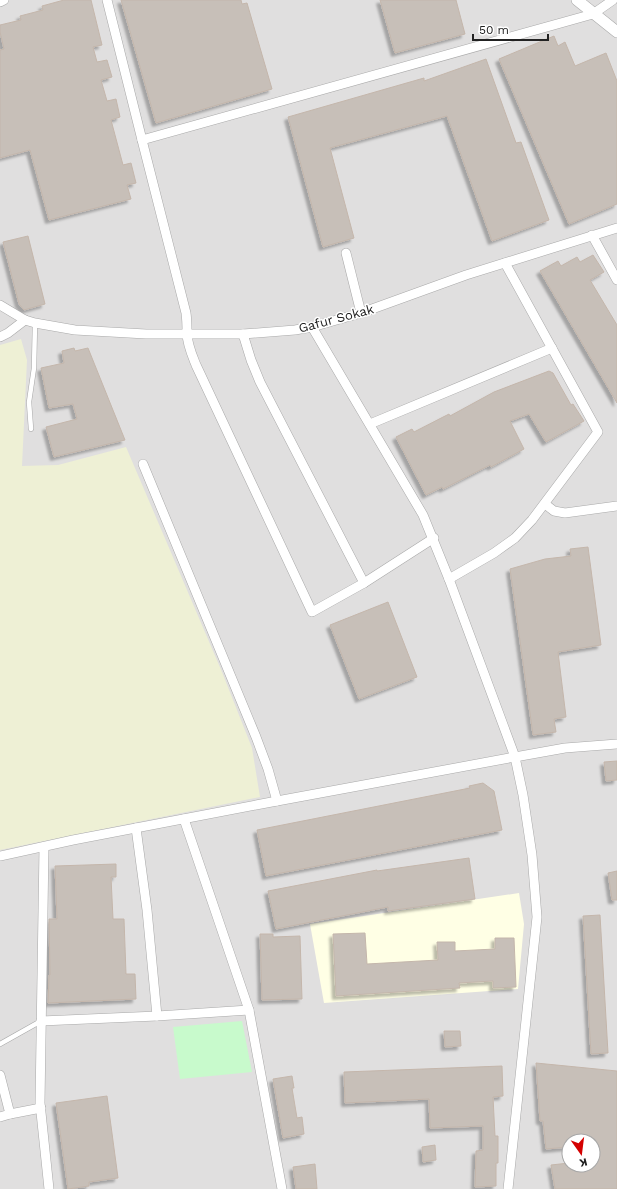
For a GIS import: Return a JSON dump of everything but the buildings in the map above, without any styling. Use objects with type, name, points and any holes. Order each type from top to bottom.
[{"type":"street","points":[[0,2],[4,0]]},
{"type":"street","points":[[107,0],[186,313],[188,323],[187,334],[190,348],[196,365],[312,612],[364,583],[434,538]]},
{"type":"street","points":[[578,0],[593,14],[617,32]]},
{"type":"street","points":[[142,140],[593,14],[613,0]]},
{"type":"street","name":"Gafur Sokak","points":[[0,305],[34,324],[75,330],[146,334],[243,334],[312,327],[360,314],[466,275],[617,228]]},
{"type":"street","points":[[592,235],[617,280]]},
{"type":"street","points":[[346,253],[360,314]]},
{"type":"street","points":[[450,579],[494,553],[515,538],[545,504],[598,432],[504,263]]},
{"type":"street","points":[[0,337],[25,320]]},
{"type":"street","points":[[312,327],[423,515],[434,538],[515,757],[523,795],[532,855],[537,917],[508,1189]]},
{"type":"street","points":[[243,334],[260,382],[364,583]]},
{"type":"street","points":[[370,424],[552,348]]},
{"type":"street","points":[[143,464],[256,737],[268,769],[277,801]]},
{"type":"street","points":[[545,504],[554,511],[565,513],[617,506]]},
{"type":"street","points":[[0,856],[136,828],[515,757],[565,748],[617,744]]},
{"type":"street","points":[[184,819],[249,1010],[282,1189]]},
{"type":"street","points":[[136,828],[147,910],[157,1016]]},
{"type":"street","points":[[44,847],[41,1108],[49,1189]]},
{"type":"street","points":[[41,1021],[249,1010]]},
{"type":"street","points":[[0,1075],[10,1114]]},
{"type":"street","points":[[0,1117],[41,1108]]},
{"type":"lane","points":[[31,429],[28,402],[34,368],[34,324]]},
{"type":"lane","points":[[0,1044],[41,1021]]},
{"type":"shaded area","points":[[0,0],[617,0],[617,1189],[0,1189]]},
{"type":"shaded area","points":[[21,339],[27,360],[22,466],[58,465],[126,447],[222,672],[252,748],[260,797],[0,850],[0,345]]},
{"type":"shaded area","points":[[519,893],[524,924],[518,989],[324,1003],[310,924]]},
{"type":"green space","points":[[242,1021],[252,1072],[180,1079],[173,1027]]}]
